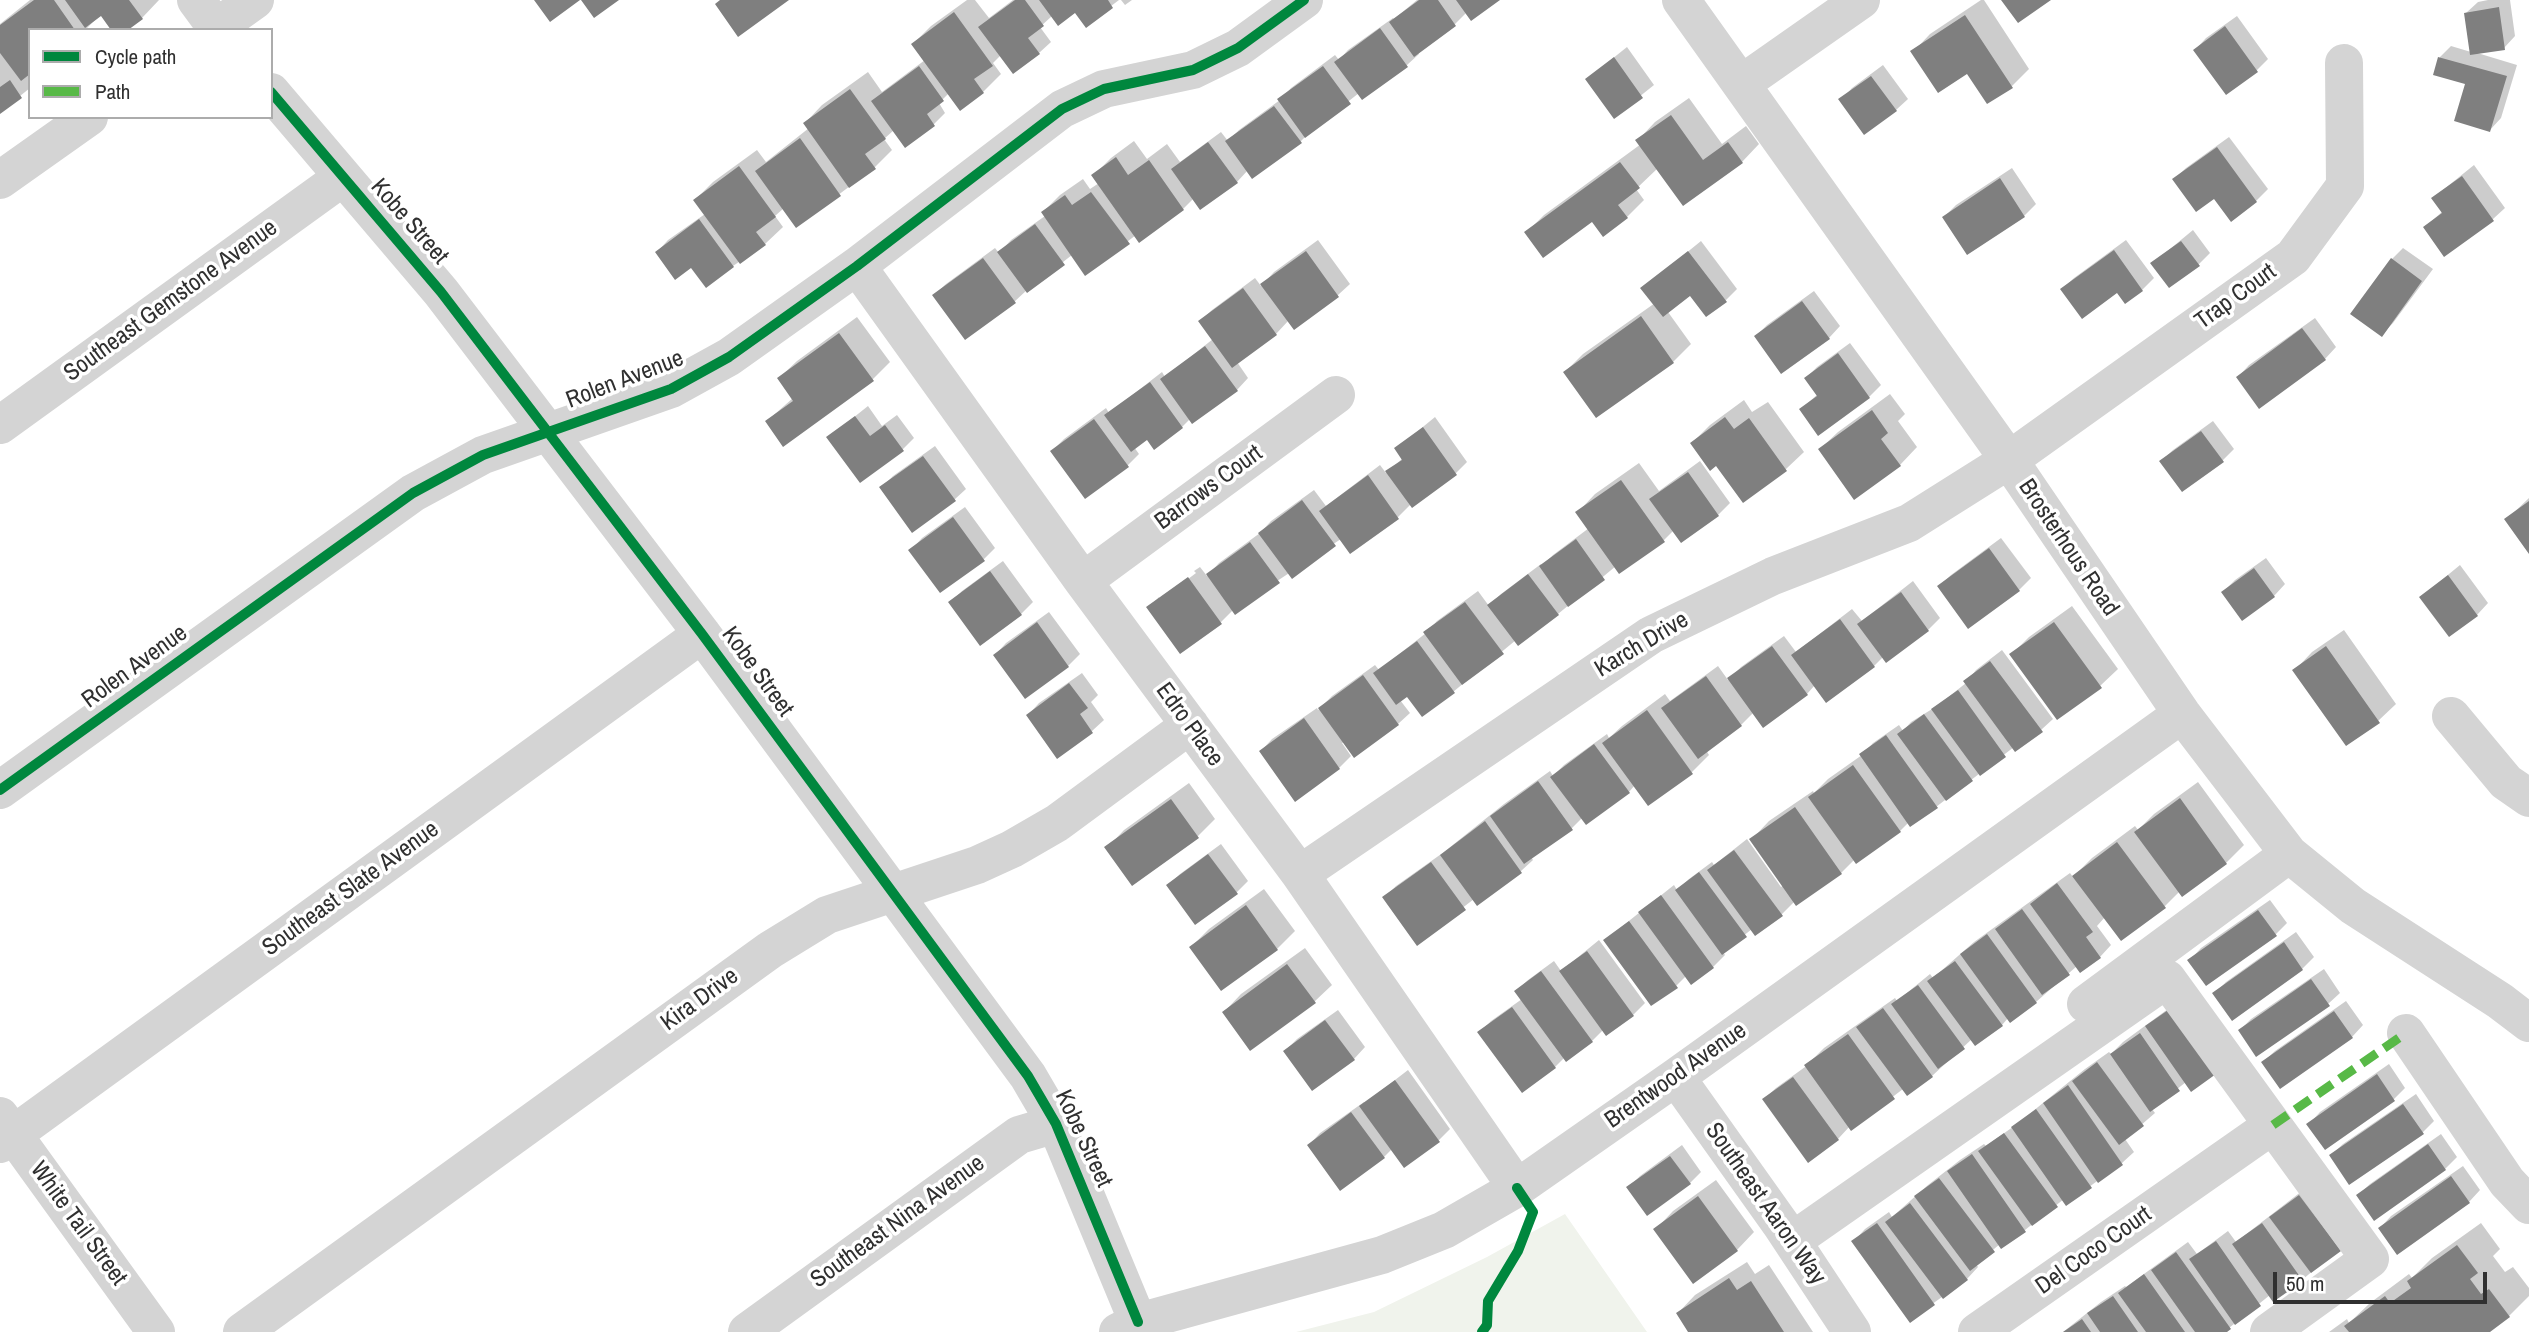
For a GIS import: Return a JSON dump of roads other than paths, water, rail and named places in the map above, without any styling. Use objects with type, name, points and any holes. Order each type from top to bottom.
[{"type":"street","points":[[211,22],[254,0]]},
{"type":"street","name":"Rolen Avenue","points":[[0,790],[413,493],[482,455],[671,389],[729,357],[857,266],[1062,108],[1104,89],[1193,70],[1238,48],[1304,0]]},
{"type":"street","name":"Brosterhous Road","points":[[1681,0],[2009,460],[2182,714],[2290,854],[2353,906],[2500,1001],[2529,1023]]},
{"type":"street","points":[[1741,84],[1861,0]]},
{"type":"street","name":"Trap Court","points":[[2009,460],[2293,257],[2345,186],[2344,63]]},
{"type":"street","name":"Kobe Street","points":[[273,94],[441,292],[548,431],[702,634],[1028,1076],[1056,1124],[1128,1327]]},
{"type":"street","points":[[0,180],[86,119]]},
{"type":"street","name":"Southeast Gemstone Avenue","points":[[0,425],[343,177]]},
{"type":"street","name":"Edro Place","points":[[857,266],[1083,581],[1300,874],[1517,1188]]},
{"type":"street","name":"Barrows Court","points":[[1083,581],[1336,395]]},
{"type":"street","name":"Karch Drive","points":[[1300,874],[1651,635],[1773,576],[1909,523],[2009,460]]},
{"type":"street","name":"Southeast Slate Avenue","points":[[5,1131],[702,634]]},
{"type":"street","name":"Brentwood Avenue","points":[[1128,1327],[1382,1255],[1444,1230],[1517,1188],[2182,714]]},
{"type":"street","points":[[2451,716],[2506,782],[2529,798]]},
{"type":"street","name":"Kira Drive","points":[[242,1332],[770,950],[827,915],[977,865],[1012,849],[1057,823],[1190,726]]},
{"type":"street","points":[[1787,1234],[1889,1145],[2066,1020],[2290,854]]},
{"type":"street","points":[[1787,1234],[2167,979],[2370,1259],[2269,1332]]},
{"type":"street","points":[[2406,1033],[2507,1182],[2529,1205]]},
{"type":"street","name":"Southeast Aaron Way","points":[[1676,1077],[1787,1234],[1852,1332]]},
{"type":"street","name":"Southeast Nina Avenue","points":[[747,1332],[1019,1135],[1056,1124]]},
{"type":"street","name":"Del Coco Court","points":[[1977,1332],[2273,1125]]},
{"type":"street","name":"White Tail Street","points":[[5,1131],[156,1332]]}]
